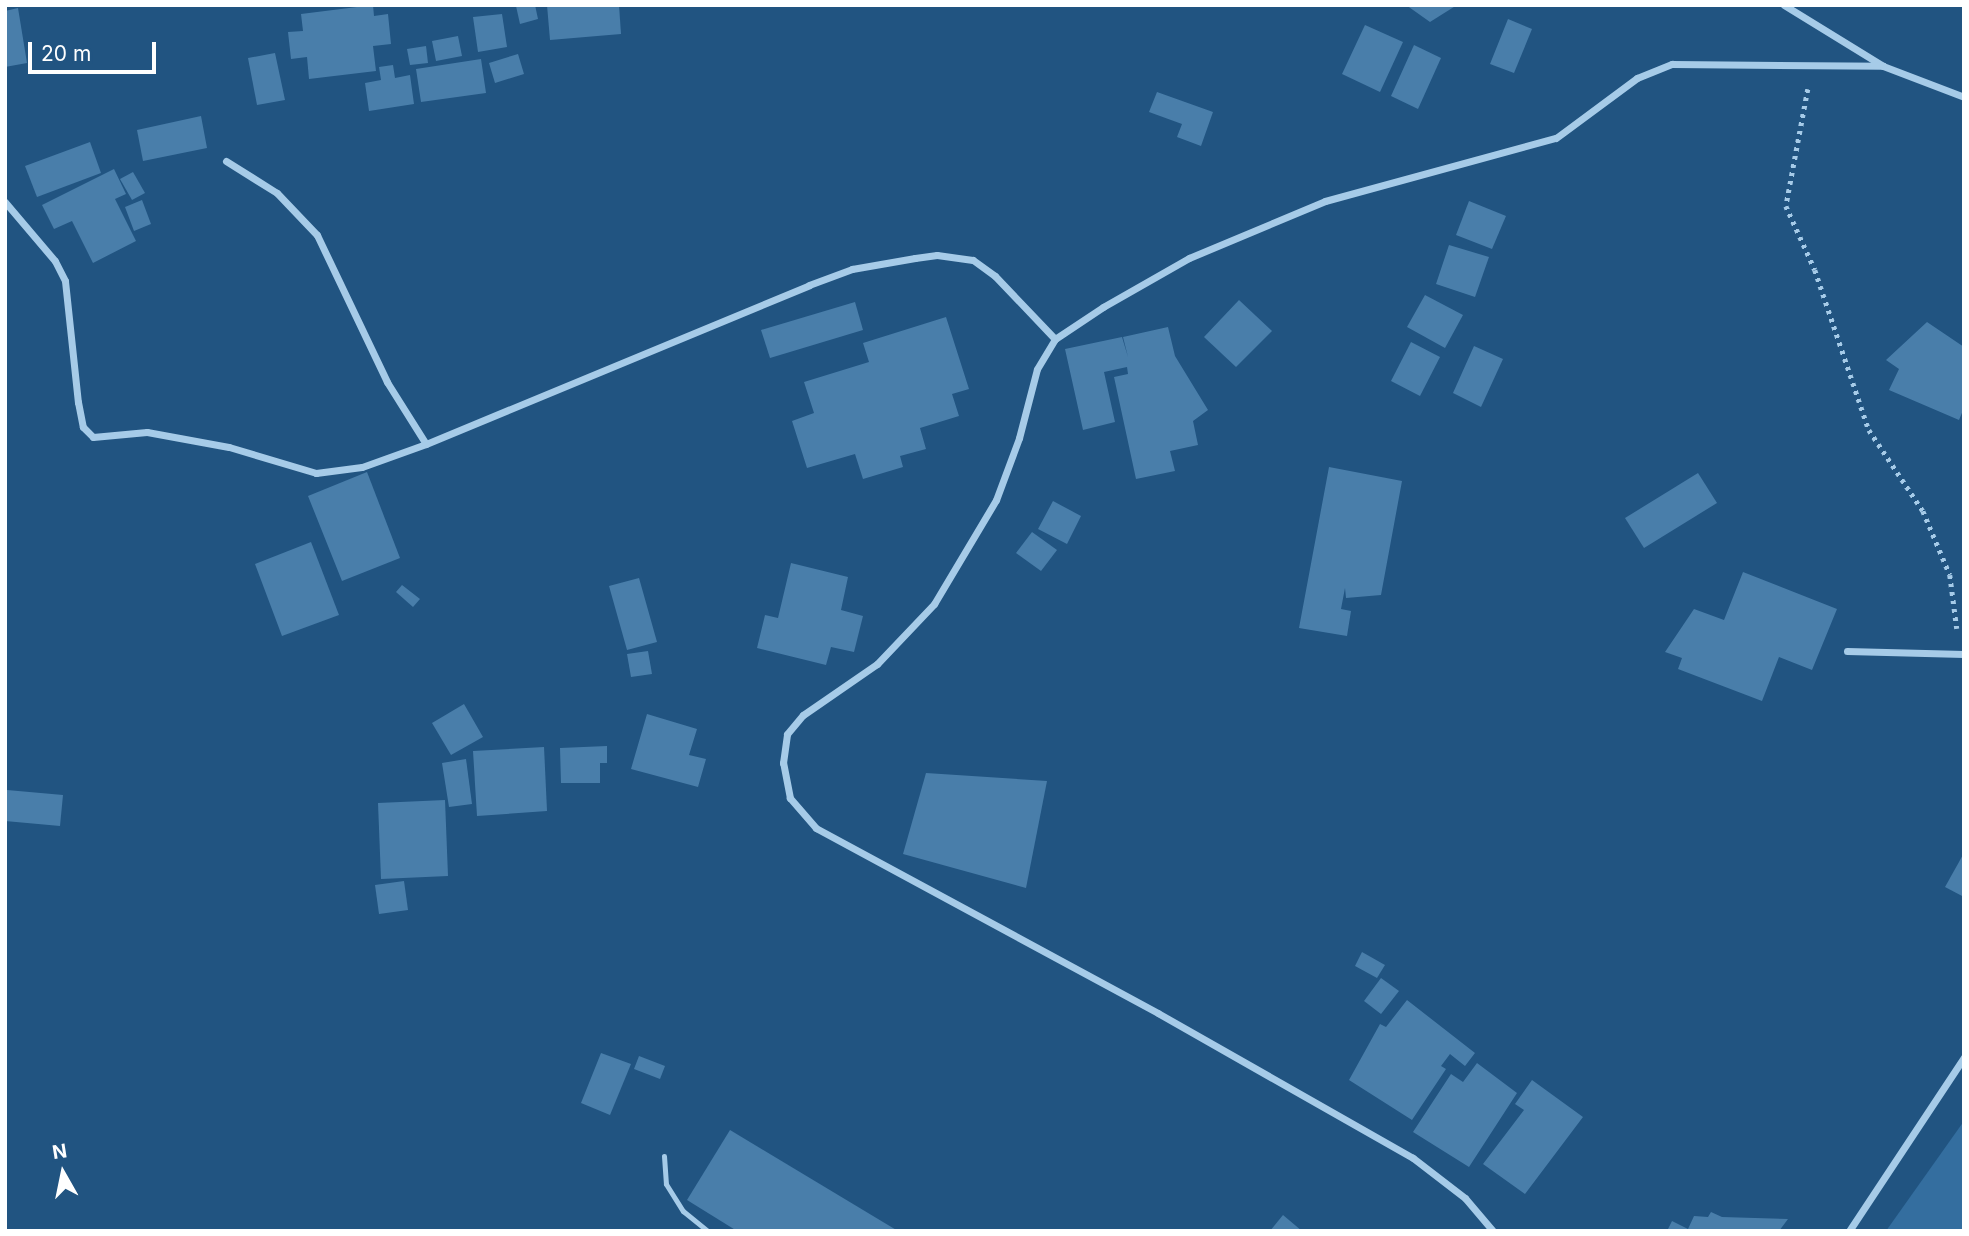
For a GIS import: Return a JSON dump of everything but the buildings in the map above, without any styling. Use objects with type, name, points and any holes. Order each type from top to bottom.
[{"type":"street","points":[[1784,5],[1882,66],[1964,97]]},
{"type":"street","points":[[1493,1231],[1465,1198],[1413,1158],[1158,1013],[816,828],[790,798],[783,763],[787,734],[803,715],[877,664],[934,604],[955,574],[996,500],[1019,438],[1037,369],[1055,339],[1189,258],[1256,228],[1398,178],[1502,156],[1556,138],[1637,78],[1672,64],[1882,66]]},
{"type":"street","points":[[226,160],[277,193],[317,235],[387,382],[426,444]]},
{"type":"street","points":[[5,202],[55,261],[65,281],[78,402],[83,427],[93,437],[148,432],[229,447],[316,473],[362,467],[426,444],[784,294],[852,269],[937,255],[973,260],[1012,292],[1055,339]]},
{"type":"street","points":[[1847,651],[1962,654]]},
{"type":"street","points":[[1849,1231],[1964,1057]]},
{"type":"lane","points":[[664,1156],[666,1184],[683,1211],[708,1231]]},
{"type":"path","points":[[1814,65],[1786,206],[1815,270],[1869,430],[1923,511],[1950,575],[1962,654]]},
{"type":"shaded area","points":[[1964,1121],[1964,1231],[1886,1231]]}]
